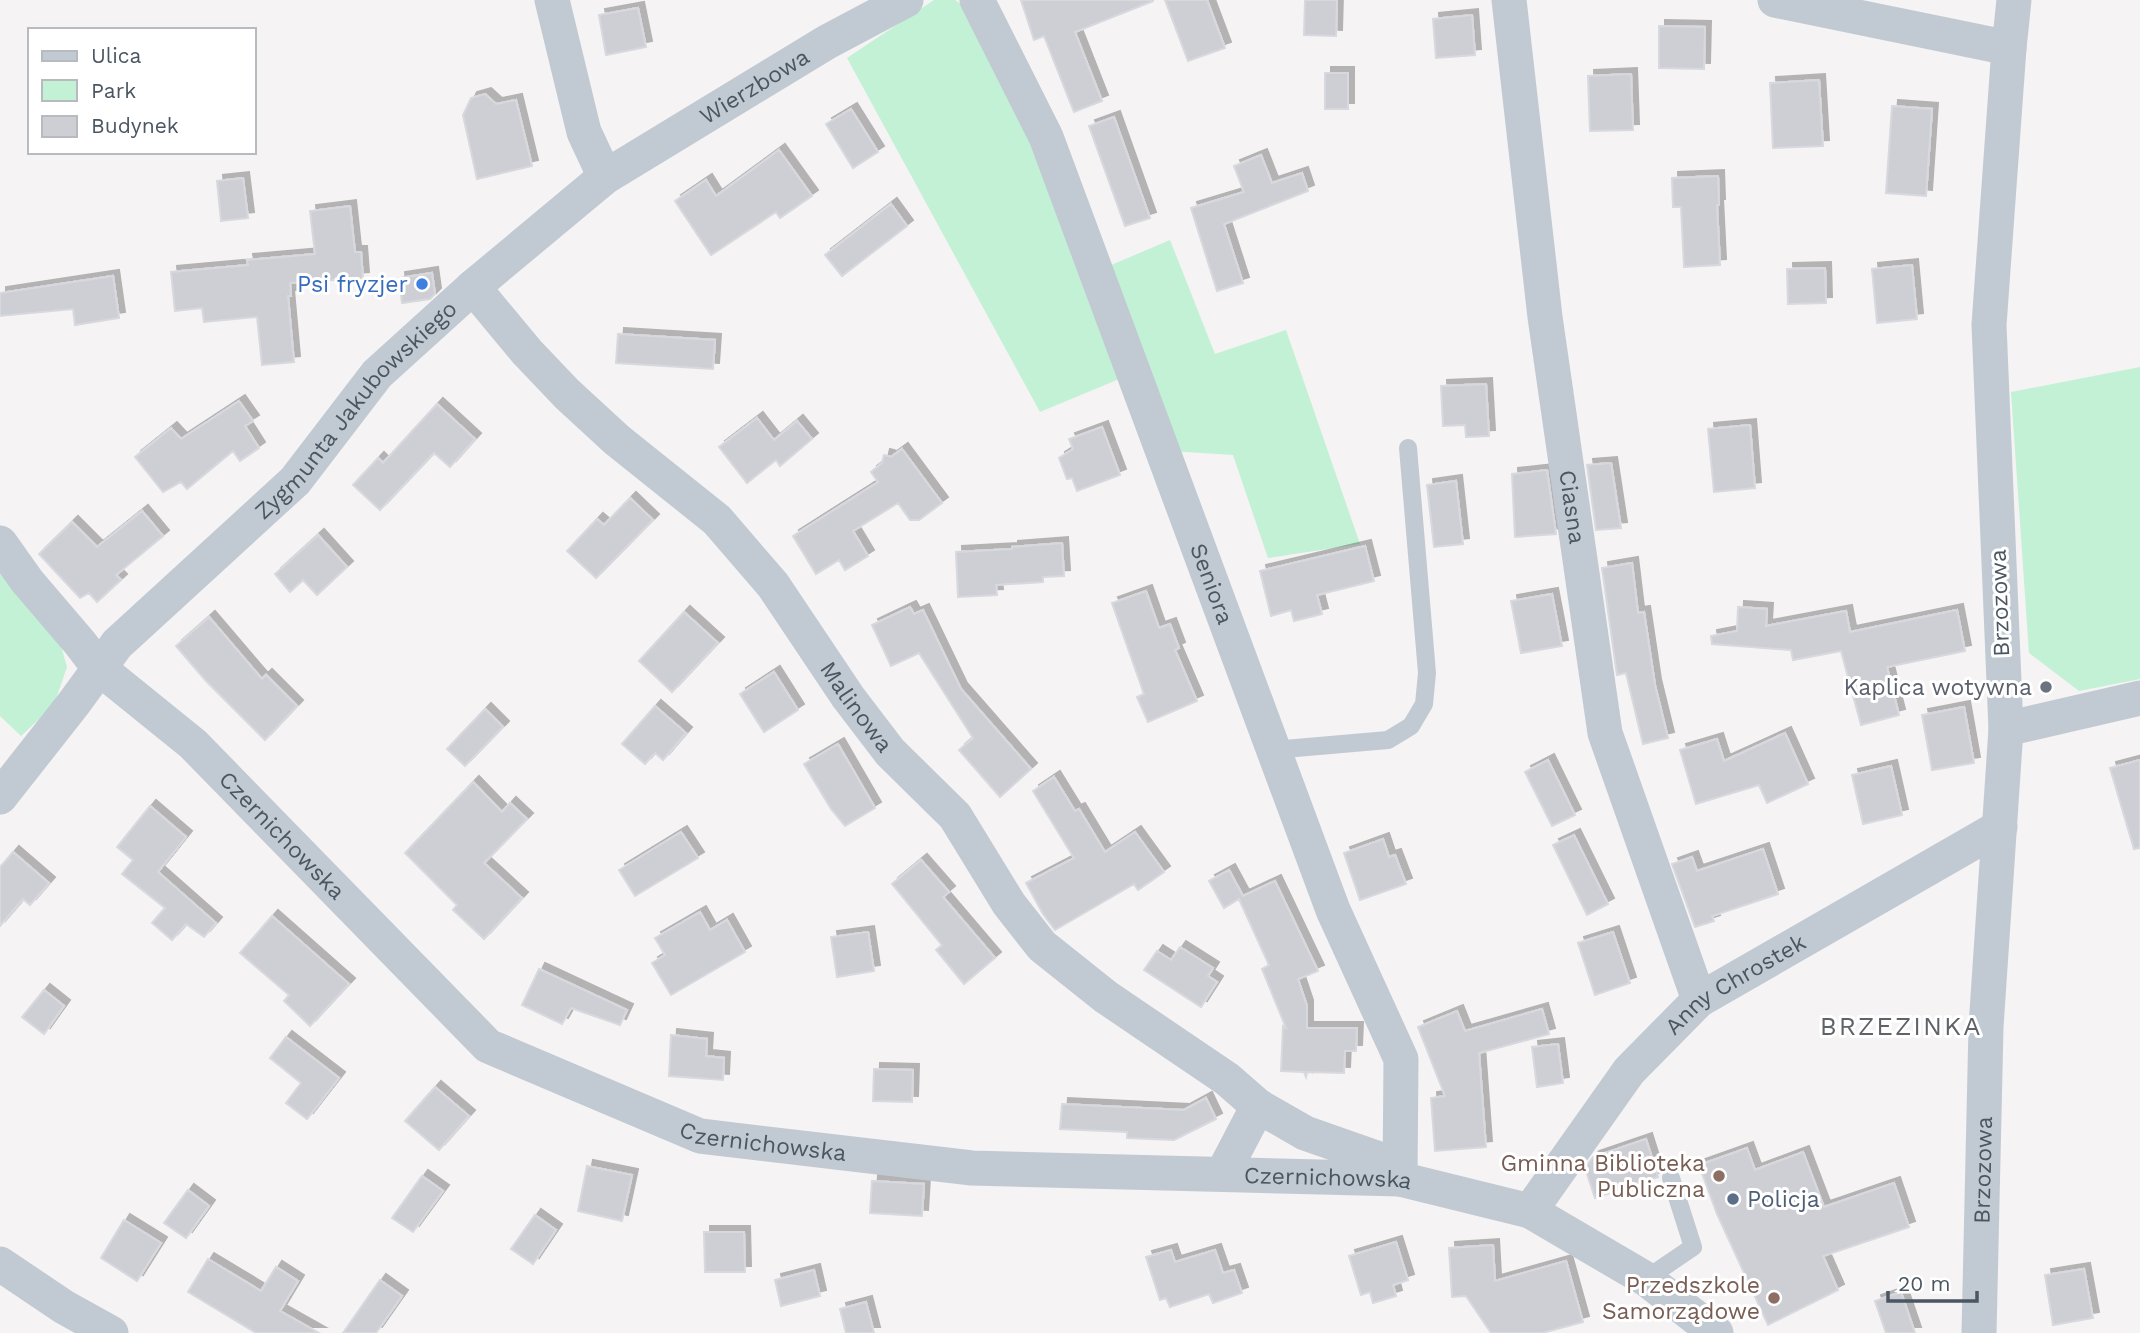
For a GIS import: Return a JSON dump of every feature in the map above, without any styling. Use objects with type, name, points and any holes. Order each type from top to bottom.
[{"type":"street","points":[[552,0],[584,132],[605,177]]},
{"type":"street","name":"Wierzbowa","points":[[605,177],[827,42],[906,0]]},
{"type":"street","name":"Seniora","points":[[977,0],[1046,137],[1332,910],[1401,1059],[1400,1179]]},
{"type":"street","name":"Ciasna","points":[[1509,0],[1545,317],[1605,733],[1699,1000]]},
{"type":"street","points":[[1775,0],[2009,48]]},
{"type":"street","name":"Brzozowa","points":[[1979,1333],[1986,1027],[2006,729],[1989,325],[2014,0]]},
{"type":"street","name":"Zygmunta Jakubowskiego","points":[[0,797],[117,643],[295,481],[377,374],[473,287],[605,177]]},
{"type":"street","name":"Malinowa","points":[[473,287],[527,352],[567,394],[617,440],[717,520],[773,585],[848,697],[890,752],[955,816],[1009,904],[1042,946],[1106,997],[1227,1079],[1258,1106],[1306,1133],[1382,1160],[1400,1179]]},
{"type":"street","name":"Czernichowska","points":[[0,543],[27,581],[99,668],[193,744],[488,1046],[700,1136],[972,1168],[1400,1179],[1530,1211],[1646,1279],[1716,1333]]},
{"type":"street","points":[[2006,729],[2140,698]]},
{"type":"street","name":"Anny Chrostek","points":[[1530,1211],[1629,1071],[1699,1000],[2000,827]]},
{"type":"street","points":[[1223,1173],[1258,1106]]},
{"type":"street","points":[[0,1264],[64,1307],[111,1333]]},
{"type":"lane","points":[[1273,750],[1388,740],[1412,726],[1424,704],[1427,673],[1408,448]]},
{"type":"lane","points":[[1646,1279],[1693,1247],[1671,1178]]},
{"type":"green space","points":[[934,0],[955,0],[964,6],[1031,132],[1124,377],[1040,412],[847,58]]},
{"type":"green space","points":[[1170,240],[1215,354],[1286,330],[1360,544],[1268,558],[1233,455],[1170,451],[1109,266]]},
{"type":"green space","points":[[2140,367],[2140,679],[2079,691],[2029,653],[2011,392]]},
{"type":"green space","points":[[0,567],[60,642],[67,667],[54,705],[21,736],[0,716]]},
{"type":"building","points":[[1021,0],[1153,1],[1075,32],[1102,101],[1074,112],[1044,36],[1034,40]]},
{"type":"building","points":[[1165,0],[1207,0],[1225,48],[1188,61]]},
{"type":"building","points":[[1305,0],[1337,0],[1336,36],[1304,35]]},
{"type":"building","points":[[638,8],[646,47],[606,55],[599,15]]},
{"type":"building","points":[[1472,15],[1475,55],[1436,58],[1433,19]]},
{"type":"building","points":[[1659,26],[1705,27],[1704,69],[1659,68]]},
{"type":"building","points":[[1325,73],[1348,73],[1348,109],[1325,109]]},
{"type":"building","points":[[1631,74],[1633,130],[1590,131],[1588,76]]},
{"type":"building","points":[[1819,80],[1823,146],[1773,148],[1770,83]]},
{"type":"building","points":[[485,94],[496,104],[516,100],[532,166],[477,179],[463,115],[471,98]]},
{"type":"building","points":[[1892,106],[1932,109],[1926,196],[1886,193]]},
{"type":"building","points":[[851,109],[878,152],[853,168],[826,124]]},
{"type":"building","points":[[1114,117],[1150,218],[1125,226],[1089,126]]},
{"type":"building","points":[[779,150],[812,196],[780,218],[776,212],[711,255],[675,201],[706,180],[716,196]]},
{"type":"building","points":[[1261,155],[1272,183],[1302,173],[1308,191],[1224,224],[1243,283],[1217,291],[1191,208],[1244,192],[1234,166]]},
{"type":"building","points":[[1718,176],[1720,265],[1684,267],[1681,207],[1673,207],[1672,178]]},
{"type":"building","points":[[243,178],[248,218],[221,221],[217,181]]},
{"type":"building","points":[[891,204],[907,226],[842,276],[825,255]]},
{"type":"building","points":[[350,206],[355,252],[361,252],[363,278],[290,283],[291,296],[288,296],[294,362],[262,365],[257,317],[204,322],[202,308],[175,311],[171,272],[248,265],[247,260],[315,254],[310,211]]},
{"type":"building","points":[[1912,265],[1917,319],[1877,323],[1872,269]]},
{"type":"building","points":[[1825,268],[1826,303],[1788,304],[1787,269]]},
{"type":"building","points":[[432,273],[435,294],[430,299],[402,303],[399,278]]},
{"type":"building","points":[[113,276],[119,318],[75,325],[73,309],[0,316],[0,293]]},
{"type":"building","points":[[618,334],[715,340],[713,369],[616,363]]},
{"type":"building","points":[[1486,384],[1489,436],[1466,437],[1465,425],[1443,426],[1441,386]]},
{"type":"building","points":[[239,401],[253,421],[245,426],[259,448],[240,461],[233,451],[187,489],[181,482],[163,492],[135,457],[171,428],[181,439]]},
{"type":"building","points":[[437,404],[475,439],[450,467],[434,453],[380,510],[353,485],[378,458],[383,463]]},
{"type":"building","points":[[757,418],[774,440],[797,421],[812,439],[780,466],[776,460],[747,483],[719,447]]},
{"type":"building","points":[[1750,425],[1755,488],[1714,492],[1708,429]]},
{"type":"building","points":[[1102,427],[1120,475],[1077,491],[1072,478],[1067,479],[1059,458],[1073,449],[1069,439]]},
{"type":"building","points":[[902,449],[942,503],[919,520],[910,520],[898,503],[853,531],[868,556],[845,570],[839,560],[816,574],[793,536],[878,482],[871,472],[882,463],[884,455],[891,457]]},
{"type":"building","points":[[1611,463],[1621,528],[1596,530],[1587,465]]},
{"type":"building","points":[[1547,470],[1556,534],[1515,537],[1512,474]]},
{"type":"building","points":[[1456,481],[1463,544],[1434,547],[1427,485]]},
{"type":"building","points":[[630,498],[653,520],[596,578],[567,551],[597,519],[604,525]]},
{"type":"building","points":[[142,511],[163,536],[116,575],[121,580],[97,602],[89,593],[80,598],[39,554],[72,522],[97,547]]},
{"type":"building","points":[[318,535],[347,567],[317,595],[303,580],[290,592],[275,574]]},
{"type":"building","points":[[1062,543],[1064,576],[1043,577],[1043,582],[996,585],[997,595],[958,597],[956,552]]},
{"type":"building","points":[[1365,546],[1374,581],[1317,595],[1322,614],[1294,621],[1291,610],[1271,616],[1260,571]]},
{"type":"building","points":[[1632,563],[1638,613],[1644,612],[1655,685],[1668,738],[1643,744],[1626,673],[1617,675],[1602,568]]},
{"type":"building","points":[[1146,591],[1159,628],[1170,624],[1179,648],[1175,650],[1197,701],[1148,722],[1137,697],[1144,694],[1112,603]]},
{"type":"building","points":[[1552,594],[1562,646],[1521,653],[1511,601]]},
{"type":"building","points":[[910,607],[914,614],[923,610],[961,689],[1031,769],[1000,797],[959,750],[973,738],[919,653],[891,666],[872,625]]},
{"type":"building","points":[[1738,607],[1767,609],[1766,626],[1846,611],[1850,632],[1957,610],[1965,651],[1887,667],[1899,715],[1861,725],[1841,651],[1793,660],[1791,650],[1712,644],[1711,636],[1737,631]]},
{"type":"building","points":[[684,612],[718,643],[672,692],[639,661]]},
{"type":"building","points":[[209,617],[262,679],[266,675],[297,706],[265,740],[206,681],[176,646]]},
{"type":"building","points":[[774,672],[798,710],[764,732],[740,694]]},
{"type":"building","points":[[655,706],[686,733],[663,760],[655,753],[645,764],[622,744]]},
{"type":"building","points":[[1964,707],[1974,763],[1932,770],[1922,715]]},
{"type":"building","points":[[485,709],[503,727],[465,766],[447,749]]},
{"type":"building","points":[[1785,733],[1808,784],[1767,803],[1759,785],[1696,804],[1680,750],[1717,739],[1724,761]]},
{"type":"building","points":[[838,744],[875,808],[845,826],[831,809],[804,764]]},
{"type":"building","points":[[1548,760],[1575,815],[1552,826],[1525,772]]},
{"type":"building","points":[[2140,760],[2140,848],[2134,849],[2110,768]]},
{"type":"building","points":[[1891,766],[1902,815],[1863,824],[1852,775]]},
{"type":"building","points":[[1054,777],[1075,811],[1079,809],[1105,852],[1135,832],[1164,872],[1138,890],[1134,884],[1055,930],[1026,883],[1074,858],[1033,791]]},
{"type":"building","points":[[473,782],[502,812],[510,803],[527,819],[484,863],[522,898],[484,939],[453,910],[457,905],[405,853]]},
{"type":"building","points":[[150,806],[186,837],[158,872],[216,923],[204,937],[186,924],[172,940],[152,923],[165,908],[122,874],[133,860],[117,847]]},
{"type":"building","points":[[681,832],[698,858],[635,896],[619,870]]},
{"type":"building","points":[[1574,835],[1608,904],[1587,915],[1553,845]]},
{"type":"building","points":[[1383,839],[1389,857],[1395,855],[1406,884],[1360,900],[1344,853]]},
{"type":"building","points":[[1763,849],[1778,894],[1712,916],[1714,921],[1695,927],[1672,864],[1692,857],[1697,871]]},
{"type":"building","points":[[13,852],[49,883],[30,905],[23,899],[0,926],[0,867]]},
{"type":"building","points":[[921,860],[949,892],[943,897],[995,958],[964,984],[936,950],[942,945],[892,884]]},
{"type":"building","points":[[1229,870],[1243,896],[1275,881],[1318,971],[1298,979],[1307,1006],[1307,1028],[1357,1028],[1356,1051],[1345,1051],[1344,1073],[1307,1072],[1306,1077],[1304,1072],[1281,1071],[1283,1026],[1286,1028],[1262,969],[1269,965],[1239,899],[1224,908],[1209,881]]},
{"type":"building","points":[[700,912],[710,930],[727,920],[745,952],[671,995],[652,963],[665,955],[655,938]]},
{"type":"building","points":[[272,916],[349,984],[310,1026],[284,1001],[289,995],[240,953]]},
{"type":"building","points":[[868,932],[874,971],[837,977],[831,937]]},
{"type":"building","points":[[1613,932],[1630,983],[1595,995],[1578,943]]},
{"type":"building","points":[[1180,947],[1213,968],[1208,976],[1217,982],[1201,1007],[1144,970],[1157,951],[1171,960]]},
{"type":"building","points":[[539,969],[627,1010],[620,1025],[571,1008],[562,1024],[522,1005]]},
{"type":"building","points":[[44,990],[64,1006],[44,1034],[22,1017]]},
{"type":"building","points":[[1542,1009],[1549,1034],[1479,1053],[1486,1147],[1435,1151],[1431,1098],[1445,1096],[1418,1027],[1457,1011],[1465,1031]]},
{"type":"building","points":[[671,1035],[707,1039],[706,1056],[724,1058],[723,1080],[669,1076]]},
{"type":"building","points":[[286,1037],[339,1078],[307,1119],[286,1103],[301,1083],[270,1058]]},
{"type":"building","points":[[1558,1044],[1563,1083],[1537,1087],[1532,1047]]},
{"type":"building","points":[[874,1069],[913,1070],[912,1102],[873,1101]]},
{"type":"building","points":[[435,1087],[469,1116],[439,1150],[405,1121]]},
{"type":"building","points":[[1206,1098],[1216,1119],[1174,1140],[1127,1138],[1127,1132],[1060,1129],[1062,1104],[1184,1110]]},
{"type":"building","points":[[1646,1139],[1658,1177],[1595,1198],[1585,1168],[1593,1157]]},
{"type":"building","points":[[1747,1148],[1755,1170],[1803,1152],[1824,1207],[1894,1183],[1909,1227],[1823,1256],[1838,1290],[1768,1325],[1717,1214],[1699,1165]]},
{"type":"building","points":[[587,1166],[632,1175],[622,1221],[578,1211]]},
{"type":"building","points":[[422,1176],[443,1191],[413,1232],[392,1218]]},
{"type":"building","points":[[872,1181],[924,1184],[922,1216],[870,1213]]},
{"type":"building","points":[[188,1190],[209,1206],[186,1238],[164,1223]]},
{"type":"building","points":[[535,1215],[556,1230],[533,1264],[511,1249]]},
{"type":"building","points":[[124,1220],[161,1243],[137,1281],[101,1258]]},
{"type":"building","points":[[704,1232],[744,1232],[745,1272],[705,1272]]},
{"type":"building","points":[[1396,1242],[1408,1280],[1393,1285],[1396,1296],[1373,1303],[1370,1292],[1361,1295],[1349,1256]]},
{"type":"building","points":[[1493,1245],[1495,1281],[1566,1261],[1583,1322],[1542,1333],[1491,1333],[1466,1296],[1452,1297],[1449,1248]]},
{"type":"building","points":[[1171,1250],[1175,1262],[1215,1250],[1223,1273],[1234,1270],[1242,1293],[1213,1303],[1209,1294],[1170,1307],[1166,1298],[1160,1300],[1146,1257]]},
{"type":"building","points":[[208,1259],[261,1291],[276,1267],[298,1281],[280,1311],[319,1333],[256,1333],[188,1292]]},
{"type":"building","points":[[2084,1269],[2093,1318],[2053,1325],[2045,1275]]},
{"type":"building","points":[[814,1270],[820,1296],[781,1306],[775,1280]]},
{"type":"building","points":[[380,1280],[402,1296],[376,1333],[343,1333]]},
{"type":"building","points":[[1901,1292],[1915,1333],[1886,1333],[1875,1301]]},
{"type":"building","points":[[866,1302],[874,1333],[846,1333],[840,1309]]},
{"type":"place","name":"Psi fryzjer","points":[[422,284]]},
{"type":"place","name":"Kaplica wotywna","points":[[2046,687]]},
{"type":"place","name":"Gminna Biblioteka Publiczna","points":[[1719,1176]]},
{"type":"place","name":"Policja","points":[[1733,1199]]},
{"type":"place","name":"Przedszkole Samorządowe","points":[[1774,1298]]},
{"type":"district","name":"BRZEZINKA","points":[[1901,1026]]}]
